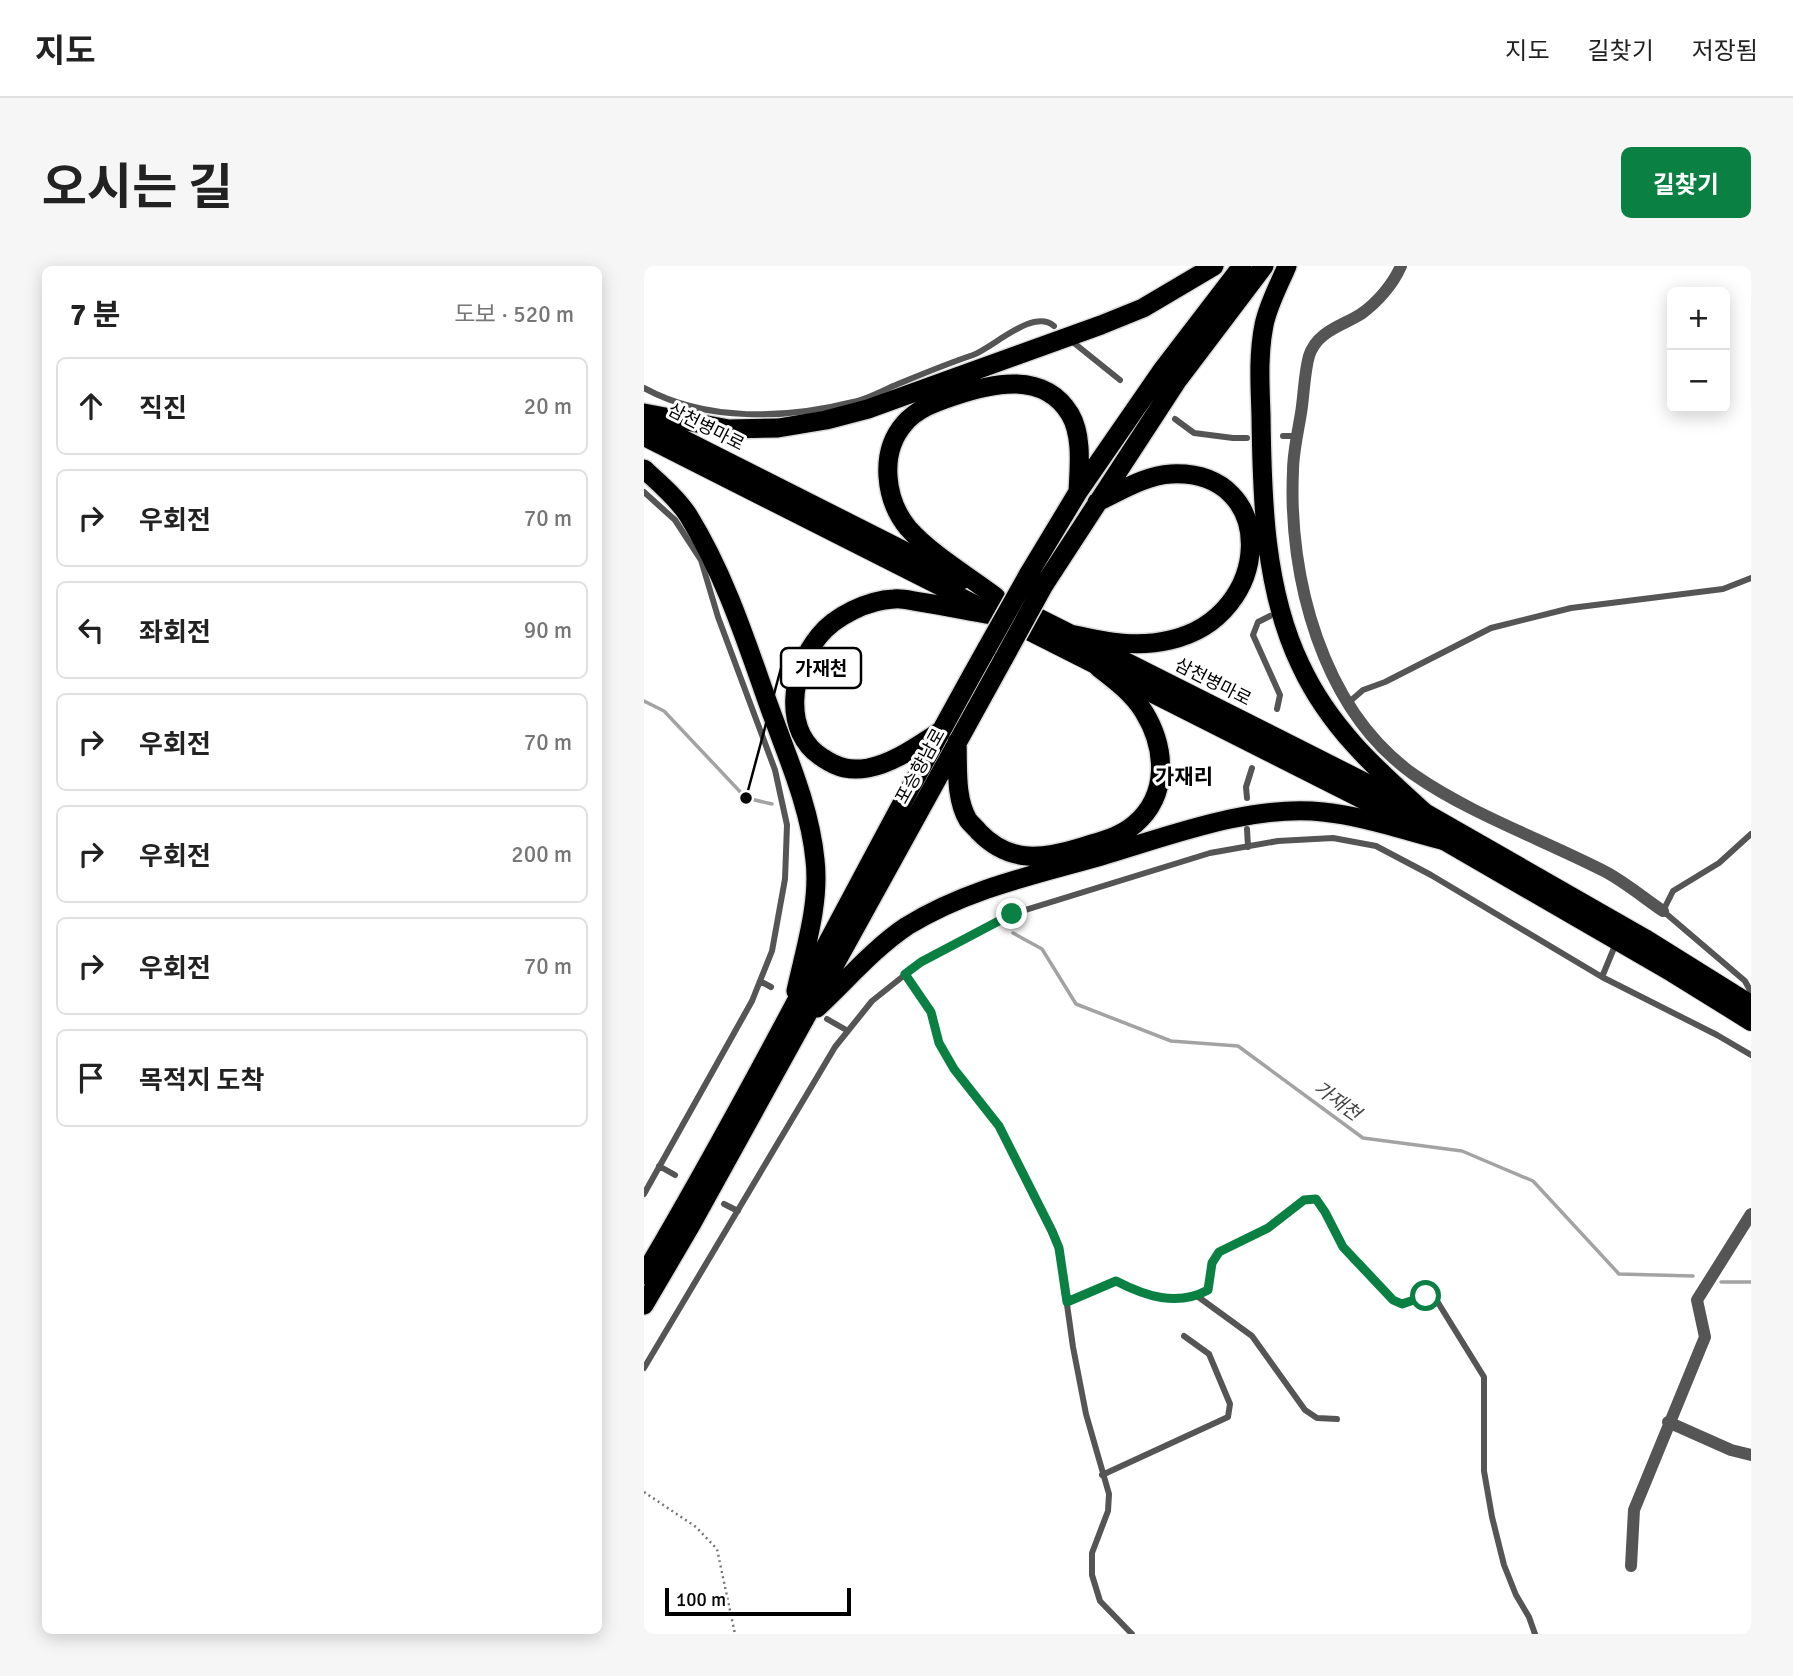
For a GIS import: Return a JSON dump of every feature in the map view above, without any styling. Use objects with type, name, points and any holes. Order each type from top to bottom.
[{"type":"highway","points":[[644,413],[729,429],[778,428],[827,420],[868,409],[1101,325],[1143,308],[1214,266]]},
{"type":"highway","name":"포승향남로","points":[[644,1305],[691,1225],[797,1016],[1036,580],[1078,492],[1163,369],[1242,266]]},
{"type":"highway","name":"포승향남로","points":[[1036,580],[1097,502],[1177,381],[1264,266]]},
{"type":"highway","points":[[1287,266],[1265,322],[1260,351],[1262,463],[1269,552],[1283,620],[1300,665],[1346,737],[1373,766],[1423,811]]},
{"type":"highway","points":[[995,606],[907,526],[893,502],[888,481],[888,464],[891,449],[903,424],[931,404],[985,386],[1007,383],[1043,390],[1070,414],[1076,430],[1079,450],[1078,492]]},
{"type":"highway","points":[[644,469],[686,513],[722,578],[801,794],[815,860],[815,890],[797,1016]]},
{"type":"highway","points":[[1075,635],[1118,644],[1147,644],[1188,635],[1203,627],[1230,604],[1242,586],[1249,567],[1251,544],[1241,509],[1228,491],[1210,480],[1190,474],[1168,474],[1147,480],[1097,502]]},
{"type":"highway","points":[[995,606],[895,598],[864,606],[837,620],[819,635],[804,660],[794,702],[796,719],[804,740],[817,755],[841,769],[867,768],[888,762],[949,736],[958,787],[968,820],[991,844],[1009,853],[1043,856],[1057,854],[1115,837],[1134,825],[1155,799],[1161,770],[1159,749],[1152,728],[1143,711],[1122,686],[1099,668]]},
{"type":"highway","points":[[797,1016],[905,928],[939,908],[1004,882],[1257,814],[1323,812],[1442,840]]},
{"type":"highway","name":"포승향남로","points":[[644,1275],[797,1016]]},
{"type":"main road","name":"삼천병마로","points":[[644,419],[995,606],[1099,668],[1442,840],[1672,973],[1751,1022]]},
{"type":"main road","name":"삼천병마로","points":[[644,437],[995,606],[1075,635],[1423,811],[1645,938],[1751,1004]]},
{"type":"street","points":[[1401,266],[1393,283],[1370,306],[1327,331],[1310,354],[1293,470],[1296,552],[1303,597],[1325,662],[1348,704],[1374,740],[1412,773],[1457,800],[1608,874],[1640,902],[1663,911]]},
{"type":"street","points":[[1631,1566],[1634,1510],[1705,1336],[1697,1300],[1751,1214]]},
{"type":"street","points":[[1668,1422],[1731,1450],[1751,1455]]},
{"type":"lane","points":[[644,388],[657,395],[708,411],[752,414],[804,412],[856,402],[986,350],[1015,329],[1038,322],[1054,326]]},
{"type":"lane","points":[[1074,342],[1121,380]]},
{"type":"lane","points":[[1175,419],[1194,433],[1247,438]]},
{"type":"lane","points":[[1283,436],[1298,435]]},
{"type":"lane","points":[[644,492],[675,520],[701,560],[718,617],[775,771],[787,825],[785,879],[772,951],[752,1001],[644,1194]]},
{"type":"lane","points":[[1348,704],[1363,690],[1385,682],[1491,628],[1571,608],[1723,589],[1751,578]]},
{"type":"lane","points":[[1270,616],[1258,622],[1252,635],[1280,695],[1277,709]]},
{"type":"lane","points":[[1247,798],[1246,787],[1252,768]]},
{"type":"lane","points":[[1247,829],[1248,847]]},
{"type":"lane","points":[[1751,834],[1718,863],[1673,891],[1663,911],[1745,981],[1751,992]]},
{"type":"lane","points":[[644,1368],[835,1047],[872,1001],[921,962],[1012,914],[1210,853],[1278,841],[1333,838],[1376,846],[1431,875],[1602,977],[1751,1055]]},
{"type":"lane","points":[[1602,977],[1614,948]]},
{"type":"lane","points":[[905,974],[931,1012],[939,1043],[954,1069],[999,1126],[1059,1248],[1086,1414],[1109,1494],[1108,1511],[1092,1553],[1092,1576],[1100,1601],[1132,1634]]},
{"type":"lane","points":[[760,981],[771,987]]},
{"type":"lane","points":[[827,1019],[848,1031]]},
{"type":"lane","points":[[659,1166],[676,1175]]},
{"type":"lane","points":[[1067,1302],[1116,1281],[1154,1297],[1175,1299],[1197,1296],[1208,1290],[1212,1263],[1219,1252],[1268,1228],[1304,1200],[1316,1199],[1343,1247],[1393,1300],[1402,1304],[1426,1296],[1437,1301],[1462,1346],[1484,1377],[1484,1471],[1492,1517],[1504,1565],[1535,1634]]},
{"type":"lane","points":[[723,1204],[738,1211]]},
{"type":"lane","points":[[1197,1296],[1252,1336],[1305,1410],[1317,1418],[1338,1419]]},
{"type":"lane","points":[[1102,1475],[1228,1416],[1230,1404],[1209,1354],[1184,1336]]},
{"type":"path","points":[[644,1492],[696,1527],[717,1549],[735,1634]]},
{"type":"waterway","name":"가재천","points":[[644,701],[664,711],[746,798],[772,804]]},
{"type":"waterway","name":"가재천","points":[[1013,933],[1042,949],[1076,1004],[1171,1041],[1238,1046],[1363,1138],[1462,1151],[1533,1181],[1619,1274],[1693,1276]]},
{"type":"waterway","name":"가재천","points":[[1721,1282],[1751,1282]]},
{"type":"place","name":"가재천","points":[[746,798]]},
{"type":"district","name":"가재리","points":[[1184,777]]},
{"type":"route","points":[[1012,914],[921,962],[905,974],[931,1012],[939,1043],[954,1069],[999,1126],[1052,1231],[1059,1248],[1067,1302],[1116,1281],[1154,1297],[1175,1299],[1197,1296],[1208,1290],[1212,1263],[1219,1252],[1268,1228],[1304,1200],[1316,1199],[1343,1247],[1393,1300],[1402,1304],[1426,1296]]}]
